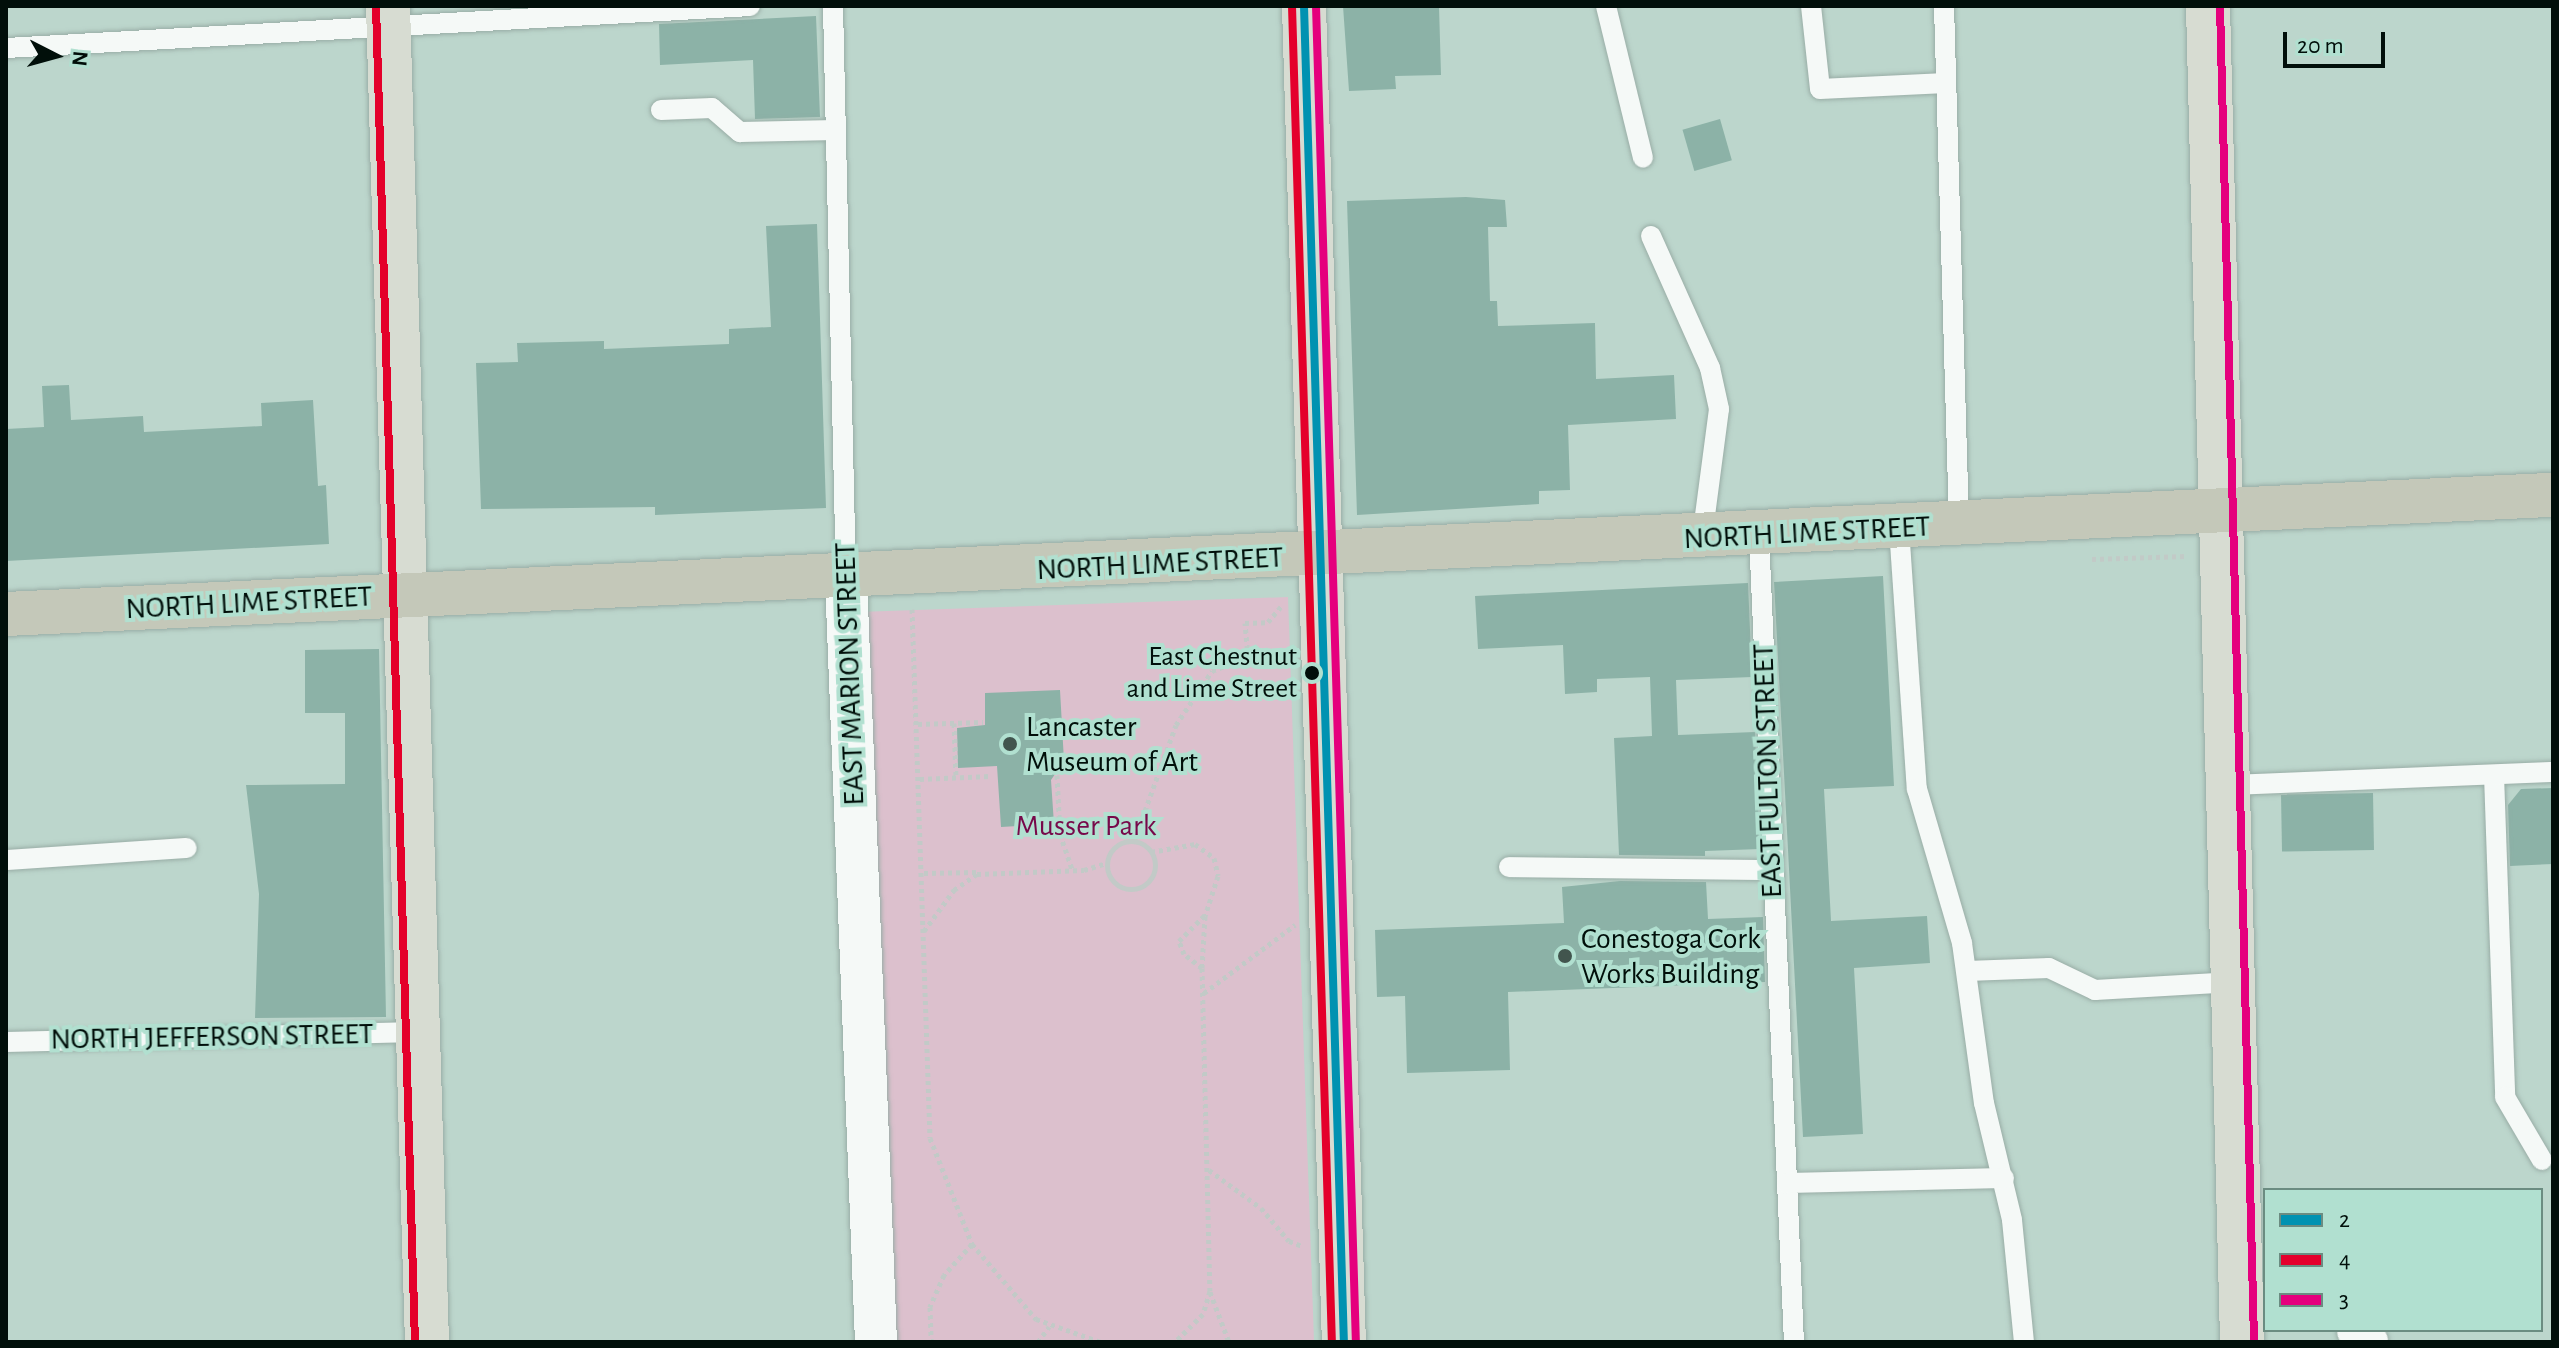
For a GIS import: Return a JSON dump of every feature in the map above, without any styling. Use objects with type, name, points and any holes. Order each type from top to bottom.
[{"type":"highway","name":"NORTH LIME STREET","points":[[6,614],[846,579],[2553,495]]},
{"type":"main road","points":[[1304,6],[1344,1342]]},
{"type":"main road","points":[[2208,6],[2242,1342]]},
{"type":"main road","points":[[388,16],[427,1342]]},
{"type":"street","name":"EAST MARION STREET","points":[[846,579],[876,1342]]},
{"type":"lane","points":[[6,48],[388,16],[750,6]]},
{"type":"lane","name":"EAST MARION STREET","points":[[833,6],[846,579]]},
{"type":"lane","points":[[1606,6],[1643,158]]},
{"type":"lane","points":[[1811,6],[1815,84],[1827,91],[1946,83]]},
{"type":"lane","points":[[1944,6],[1959,525]]},
{"type":"lane","points":[[661,110],[712,108],[740,132],[836,130]]},
{"type":"lane","points":[[1651,236],[1710,368],[1719,409],[1702,538]]},
{"type":"lane","points":[[1899,528],[1917,789],[1967,971],[1984,1103],[2004,1178],[2024,1342]]},
{"type":"lane","name":"EAST FULTON STREET","points":[[1759,535],[1794,1342]]},
{"type":"lane","points":[[2229,785],[2553,772]]},
{"type":"lane","points":[[2494,775],[2505,1097],[2542,1160]]},
{"type":"lane","points":[[6,860],[187,848]]},
{"type":"lane","points":[[1509,867],[1772,870]]},
{"type":"lane","points":[[1967,971],[2049,968],[2095,990],[2234,982]]},
{"type":"lane","name":"NORTH JEFFERSON STREET","points":[[6,1042],[417,1032]]},
{"type":"lane","points":[[1787,1183],[2004,1178]]},
{"type":"path","points":[[1134,841],[1168,739],[1202,684],[1222,663],[1248,657],[1245,623],[1268,622],[1321,556]]},
{"type":"path","points":[[908,576],[924,873],[930,1138],[972,1244],[1007,1290],[1049,1327],[1101,1342]]},
{"type":"path","points":[[918,724],[983,722]]},
{"type":"path","points":[[954,723],[956,778]]},
{"type":"path","points":[[1057,775],[1060,834],[1073,871]]},
{"type":"path","points":[[920,779],[990,776]]},
{"type":"path","points":[[1134,841],[1151,852],[1183,844],[1209,851],[1218,876],[1206,914],[1202,968],[1210,1291],[1203,1314],[1177,1342],[1167,1342]]},
{"type":"path","points":[[1134,841],[1115,847],[1107,863],[1115,882],[1136,888],[1153,874],[1151,852]]},
{"type":"path","points":[[924,873],[1073,871],[1107,863]]},
{"type":"path","points":[[923,932],[954,890],[984,872]]},
{"type":"path","points":[[1204,993],[1279,933],[1331,905]]},
{"type":"path","points":[[1202,968],[1184,954],[1179,941],[1191,922],[1206,914]]},
{"type":"path","points":[[1209,1170],[1261,1208],[1289,1241],[1341,1258]]},
{"type":"path","points":[[931,1342],[930,1307],[944,1275],[972,1244]]},
{"type":"path","points":[[1210,1291],[1229,1342]]},
{"type":"path","points":[[1038,1342],[1049,1327]]},
{"type":"green space","name":"Musser Park","points":[[1288,597],[1314,1342],[891,1342],[865,612]]},
{"type":"building","points":[[1343,6],[1439,6],[1441,75],[1395,76],[1396,89],[1349,91]]},
{"type":"building","points":[[816,16],[820,117],[755,119],[753,60],[660,65],[659,24]]},
{"type":"building","points":[[1720,119],[1732,160],[1694,171],[1683,130]]},
{"type":"building","points":[[1466,197],[1505,200],[1507,227],[1488,227],[1490,301],[1497,301],[1498,326],[1595,323],[1596,379],[1674,375],[1676,419],[1568,425],[1570,490],[1539,491],[1539,504],[1357,515],[1347,201]]},
{"type":"building","points":[[817,224],[826,508],[655,515],[655,507],[481,509],[476,363],[518,362],[517,343],[604,341],[604,349],[729,344],[729,329],[771,327],[766,226]]},
{"type":"building","points":[[69,385],[71,420],[143,416],[144,432],[262,426],[261,403],[313,400],[318,486],[326,485],[329,544],[6,561],[6,429],[44,427],[42,386]]},
{"type":"building","points":[[1883,576],[1894,786],[1824,789],[1831,921],[1927,916],[1930,963],[1854,968],[1863,1134],[1803,1137],[1774,582]]},
{"type":"building","points":[[1748,583],[1752,677],[1676,680],[1678,735],[1755,732],[1760,849],[1705,851],[1705,856],[1619,855],[1614,738],[1652,736],[1650,677],[1597,679],[1597,692],[1565,694],[1563,645],[1478,649],[1475,596]]},
{"type":"building","points":[[379,649],[386,1017],[255,1018],[259,894],[246,785],[345,784],[345,713],[305,713],[305,650]]},
{"type":"building","name":"Lancaster Museum of Art","points":[[1060,690],[1064,761],[1051,780],[1054,824],[1001,827],[997,766],[958,768],[957,728],[985,725],[985,693]]},
{"type":"building","points":[[2553,788],[2553,864],[2510,866],[2508,805],[2521,789]]},
{"type":"building","points":[[2373,793],[2374,850],[2282,852],[2281,795]]},
{"type":"building","name":"Conestoga Cork Works Building","points":[[1620,881],[1706,882],[1708,919],[1763,917],[1765,982],[1508,992],[1510,1070],[1407,1073],[1405,996],[1377,997],[1375,930],[1564,923],[1562,887]]},
{"type":"transit line","name":"4","points":[[376,6],[415,1342]]},
{"type":"transit line","name":"4","points":[[1292,6],[1332,1342]]},
{"type":"transit line","name":"2","points":[[1304,6],[1344,1342]]},
{"type":"transit line","name":"3","points":[[1316,6],[1356,1342]]},
{"type":"transit line","name":"3","points":[[2220,6],[2254,1342]]},
{"type":"place","name":"East Chestnut and Lime Street","points":[[1312,673]]},
{"type":"place","name":"Lancaster Museum of Art","points":[[1010,744]]},
{"type":"place","name":"Conestoga Cork Works Building","points":[[1565,956]]}]
